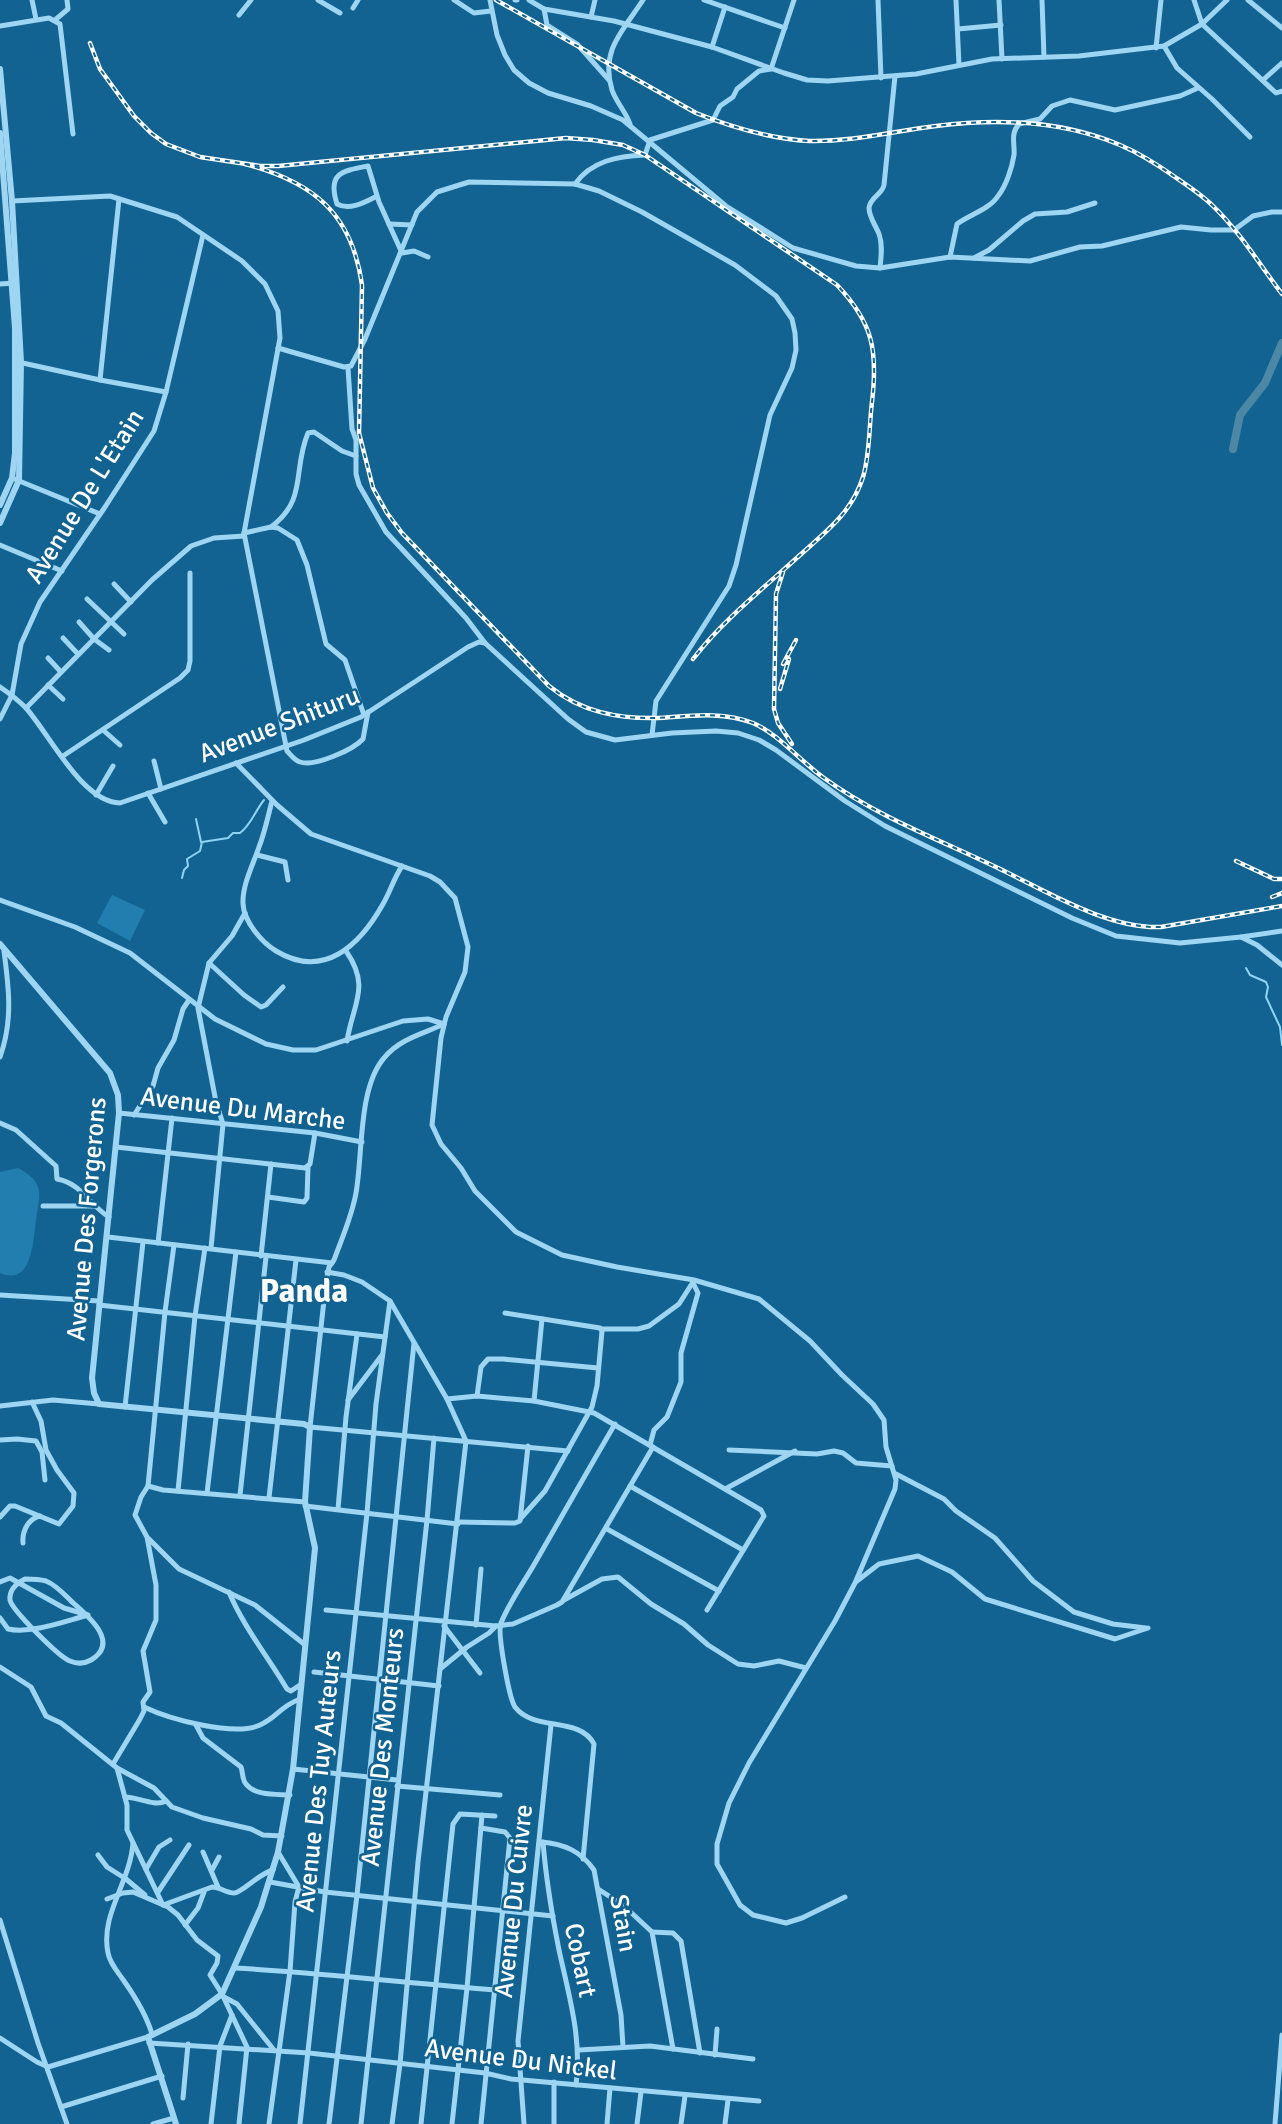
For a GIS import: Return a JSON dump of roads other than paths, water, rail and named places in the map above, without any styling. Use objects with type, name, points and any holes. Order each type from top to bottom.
[{"type":"street","points":[[32,0],[36,19]]},
{"type":"street","points":[[55,20],[68,9],[67,0]]},
{"type":"street","points":[[239,15],[251,0]]},
{"type":"street","points":[[318,0],[340,13]]},
{"type":"street","points":[[353,8],[358,0]]},
{"type":"street","points":[[454,0],[474,13],[490,5],[505,55],[514,70],[529,83],[629,124],[726,206],[793,248],[856,266],[880,268],[950,257],[1030,261],[1080,247],[1102,246],[1186,226],[1234,230],[1253,216],[1282,212]]},
{"type":"street","points":[[529,0],[544,9],[628,24],[712,47],[771,69],[817,81],[881,78],[1002,59],[1079,56],[1156,48],[1202,24],[1227,0]]},
{"type":"street","points":[[591,17],[595,0]]},
{"type":"street","points":[[629,124],[612,93],[611,51],[614,42],[643,0]]},
{"type":"street","points":[[704,0],[785,28]]},
{"type":"street","points":[[771,69],[794,0]]},
{"type":"street","points":[[878,0],[881,78]]},
{"type":"street","points":[[956,0],[959,65]]},
{"type":"street","points":[[999,0],[1002,59]]},
{"type":"street","points":[[1042,0],[1044,57]]},
{"type":"street","points":[[1156,48],[1161,0]]},
{"type":"street","points":[[1194,0],[1202,24],[1276,93],[1282,91]]},
{"type":"street","points":[[1248,0],[1282,28]]},
{"type":"street","points":[[712,47],[725,7]]},
{"type":"street","points":[[544,9],[547,25],[577,44],[610,81]]},
{"type":"street","points":[[0,26],[36,19],[55,20],[60,24],[73,134]]},
{"type":"street","points":[[958,29],[1001,25]]},
{"type":"street","points":[[1164,46],[1177,68],[1250,137]]},
{"type":"street","points":[[1263,80],[1282,63]]},
{"type":"street","points":[[650,140],[708,123],[713,120],[722,103],[731,99],[737,89],[760,71],[771,69]]},
{"type":"street","points":[[0,71],[6,202]]},
{"type":"street","points":[[880,268],[880,236],[869,207],[884,186],[895,76]]},
{"type":"street","points":[[950,257],[957,224],[996,200],[1000,194],[1011,168],[1013,136],[1018,124],[1040,119],[1052,106],[1070,100],[1115,110],[1180,96],[1198,88]]},
{"type":"street","points":[[0,133],[14,283],[18,362],[15,479],[7,509],[0,523]]},
{"type":"street","points":[[575,184],[582,173],[614,157],[645,155],[650,140]]},
{"type":"street","points":[[377,196],[342,207],[337,204],[335,197],[335,179],[345,171],[368,166],[377,196],[402,253]]},
{"type":"street","points":[[652,735],[653,712],[659,694],[733,576],[770,415],[792,368],[796,350],[792,319],[776,296],[735,265],[642,212],[599,191],[575,184],[469,182],[436,192],[417,212],[360,351],[348,368],[351,421],[356,440],[356,474],[359,485],[386,532],[466,618],[485,643],[568,719],[586,732],[615,740],[716,731],[738,733],[759,740],[885,826],[1073,918],[1116,936],[1180,943],[1282,931]]},
{"type":"street","points":[[6,202],[102,196],[170,214],[242,261],[268,289],[279,317],[278,348],[244,534],[285,746],[296,760],[306,763],[345,752],[363,739],[367,714],[345,660],[326,645],[302,549],[290,535],[271,527],[244,534],[214,538],[195,544],[110,622],[26,708]]},
{"type":"street","points":[[100,380],[119,199]]},
{"type":"street","points":[[974,258],[989,250],[1035,214],[1067,212],[1095,203]]},
{"type":"street","points":[[389,224],[412,225]]},
{"type":"street","name":"Avenue De L'Etain","points":[[0,719],[12,695],[21,644],[29,622],[154,431],[166,392],[203,235]]},
{"type":"street","points":[[402,253],[414,251],[428,257]]},
{"type":"street","points":[[0,284],[14,283]]},
{"type":"street","points":[[278,348],[348,368]]},
{"type":"street","points":[[18,362],[166,392]]},
{"type":"street","points":[[271,527],[291,507],[301,452],[309,432],[314,432],[342,451],[356,456]]},
{"type":"street","points":[[7,509],[0,505],[15,479]]},
{"type":"street","points":[[15,479],[100,514]]},
{"type":"street","points":[[0,545],[62,571]]},
{"type":"street","points":[[63,756],[188,670],[190,573]]},
{"type":"street","points":[[114,584],[131,602]]},
{"type":"street","points":[[87,599],[124,635]]},
{"type":"street","points":[[79,622],[94,639],[109,650]]},
{"type":"street","points":[[63,638],[78,654]]},
{"type":"street","name":"Avenue Shituru","points":[[96,795],[106,801],[120,803],[285,746],[367,714],[468,647],[479,642],[485,643]]},
{"type":"street","points":[[48,658],[61,671]]},
{"type":"street","points":[[48,685],[63,699]]},
{"type":"street","points":[[0,687],[26,708],[82,782],[96,795],[113,766]]},
{"type":"street","points":[[103,730],[120,745]]},
{"type":"street","points":[[154,761],[161,789]]},
{"type":"street","points":[[236,763],[272,801],[311,834],[430,876],[452,894],[460,910],[468,947],[467,959],[444,1024],[435,1076],[432,1125],[441,1144],[484,1203],[516,1233],[575,1259],[759,1298],[810,1340],[842,1376],[873,1404],[884,1420],[887,1454],[892,1466],[895,1489],[855,1583],[749,1763],[729,1802],[717,1844],[717,1864],[740,1905],[753,1915],[786,1923],[845,1897]]},
{"type":"street","points":[[148,793],[164,822]]},
{"type":"street","points":[[272,801],[243,898],[245,913],[268,946],[291,958],[316,961],[330,959],[346,951],[380,910],[402,866]]},
{"type":"street","points":[[257,855],[285,862],[289,880]]},
{"type":"street","points":[[0,900],[75,927],[130,953],[169,981],[198,1008],[243,1034],[278,1047],[306,1051],[347,1041],[403,1021],[428,1019],[444,1024]]},
{"type":"street","points":[[178,1491],[195,1315],[208,1248],[223,1124],[216,1102],[198,1008],[209,963],[232,936],[245,913]]},
{"type":"street","points":[[1241,937],[1257,945],[1282,965]]},
{"type":"street","name":"Avenue Des Forgerons","points":[[0,944],[110,1073],[116,1088],[119,1113],[92,1378],[99,1404]]},
{"type":"street","points":[[0,1057],[7,1038],[10,998],[5,951]]},
{"type":"street","points":[[346,951],[358,973],[361,987],[347,1041]]},
{"type":"street","points":[[209,963],[261,1007],[283,986]]},
{"type":"street","points":[[0,1001],[10,998]]},
{"type":"street","points":[[134,1115],[153,1086],[158,1068],[174,1040],[183,1009],[190,1000]]},
{"type":"street","points":[[150,2038],[223,1996],[270,1882],[290,1795],[315,1548],[305,1504],[310,1427],[327,1272],[354,1204],[369,1085],[377,1066],[399,1044],[444,1024]]},
{"type":"street","name":"Avenue Du Marche","points":[[119,1113],[315,1133],[362,1142]]},
{"type":"street","points":[[158,1243],[172,1118]]},
{"type":"street","points":[[0,1123],[16,1130],[55,1164],[57,1179],[75,1184],[94,1206],[109,1217]]},
{"type":"street","points":[[268,1197],[304,1202],[307,1198],[308,1167],[315,1133]]},
{"type":"street","points":[[116,1147],[308,1167]]},
{"type":"street","points":[[240,1495],[259,1322],[271,1164]]},
{"type":"street","points":[[43,1206],[94,1206]]},
{"type":"street","points":[[108,1237],[332,1264]]},
{"type":"street","points":[[125,1406],[143,1242]]},
{"type":"street","points":[[163,1905],[127,1830],[125,1797],[115,1766],[150,1692],[143,1651],[156,1620],[154,1569],[147,1537],[135,1515],[148,1486],[174,1245]]},
{"type":"street","points":[[207,1493],[236,1252]]},
{"type":"street","points":[[270,1498],[296,1260]]},
{"type":"street","points":[[327,1272],[362,1282],[390,1301],[447,1399],[466,1441],[444,1624],[392,2124]]},
{"type":"street","points":[[505,1313],[601,1329],[638,1329],[649,1326],[679,1304],[693,1282]]},
{"type":"street","points":[[562,1601],[607,1529],[651,1446],[654,1430],[667,1417],[681,1382],[681,1353],[698,1293],[693,1282]]},
{"type":"street","points":[[0,1295],[99,1303],[385,1337]]},
{"type":"street","points":[[0,1301],[11,1296]]},
{"type":"street","name":"Avenue Des Tuy Auteurs","points":[[300,2124],[367,1513],[373,1433],[390,1301]]},
{"type":"street","points":[[534,1402],[542,1319]]},
{"type":"street","points":[[148,1486],[270,1498],[397,1517],[458,1523],[515,1523],[545,1491],[595,1399],[601,1329]]},
{"type":"street","points":[[338,1508],[357,1334]]},
{"type":"street","points":[[329,2124],[357,1895],[414,1343]]},
{"type":"street","points":[[348,1401],[384,1352]]},
{"type":"street","points":[[477,1396],[481,1367],[488,1359],[598,1368]]},
{"type":"street","points":[[447,1399],[477,1396],[534,1402],[598,1414],[727,1488],[763,1513],[764,1516],[707,1610]]},
{"type":"street","points":[[0,1406],[54,1400],[568,1451]]},
{"type":"street","points":[[0,1517],[11,1506],[54,1523],[61,1523],[73,1506],[74,1496],[46,1450],[41,1421],[32,1402]]},
{"type":"street","points":[[440,1669],[498,1626],[615,1423]]},
{"type":"street","name":"Avenue Des Monteurs","points":[[361,2124],[434,1438]]},
{"type":"street","points":[[0,1440],[36,1441],[42,1452],[45,1480]]},
{"type":"street","points":[[521,1518],[528,1446]]},
{"type":"street","points":[[729,1450],[817,1454],[839,1452],[856,1463],[892,1466]]},
{"type":"street","points":[[727,1488],[795,1451]]},
{"type":"street","points":[[855,1583],[878,1564],[918,1556],[952,1572],[985,1599],[1115,1639],[1148,1628],[1113,1624],[1074,1612],[1033,1581],[995,1538],[956,1511],[944,1499],[896,1474]]},
{"type":"street","points":[[630,1486],[743,1550]]},
{"type":"street","points":[[23,1543],[23,1535],[28,1525],[40,1516]]},
{"type":"street","points":[[607,1529],[719,1591]]},
{"type":"street","points":[[147,1537],[179,1569],[255,1605],[304,1644]]},
{"type":"street","points":[[476,1625],[481,1569]]},
{"type":"street","points":[[326,1610],[386,1614],[444,1624],[498,1626],[526,1619],[602,1579],[618,1577],[651,1604],[684,1624],[708,1645],[738,1664],[754,1666],[779,1661],[806,1668]]},
{"type":"street","points":[[0,1582],[8,1578],[64,1608],[88,1615]]},
{"type":"street","points":[[29,1579],[46,1581],[88,1615],[100,1629],[100,1651],[85,1663],[75,1662],[65,1658],[19,1615],[11,1602],[10,1594],[18,1583],[29,1579]]},
{"type":"street","points":[[229,1592],[236,1609],[287,1689],[292,1691],[300,1685]]},
{"type":"street","points":[[0,1618],[8,1629],[18,1631],[88,1615]]},
{"type":"street","points":[[444,1624],[480,1673]]},
{"type":"street","points":[[498,1626],[512,1701],[525,1715],[551,1725],[575,1729],[589,1737],[594,1744],[583,1859],[561,1844],[541,1842]]},
{"type":"street","points":[[0,1667],[31,1687],[46,1716],[61,1723],[115,1766],[154,1788],[176,1809],[265,1835],[282,1836]]},
{"type":"street","points":[[314,1672],[439,1686]]},
{"type":"street","points":[[144,1707],[196,1725],[234,1730],[257,1727],[275,1717],[285,1705],[300,1699]]},
{"type":"street","points":[[196,1725],[203,1738],[241,1767],[244,1782],[248,1786],[266,1793],[290,1795]]},
{"type":"street","name":"Avenue Du Cuivre","points":[[524,2124],[518,2041],[541,1842],[551,1725]]},
{"type":"street","points":[[293,1769],[369,1777],[427,1789],[500,1795]]},
{"type":"street","points":[[125,1797],[159,1804],[166,1801]]},
{"type":"street","points":[[421,2124],[453,1824],[460,1814],[495,1816]]},
{"type":"street","points":[[452,2124],[482,1815]]},
{"type":"street","points":[[481,1828],[505,1832],[510,1838],[481,2124]]},
{"type":"street","points":[[146,1868],[159,1847],[170,1840]]},
{"type":"street","name":"Cobart","points":[[541,1842],[579,2050],[576,2085]]},
{"type":"street","points":[[133,1843],[126,1879],[111,1909],[107,1951],[112,1963],[144,2010],[175,2121],[153,2124]]},
{"type":"street","points":[[158,1892],[189,1845]]},
{"type":"street","points":[[203,1852],[205,1862],[212,1870],[218,1887]]},
{"type":"street","points":[[269,2124],[299,1887],[278,1852]]},
{"type":"street","points":[[98,1855],[107,1867],[153,1900]]},
{"type":"street","points":[[212,1870],[219,1857]]},
{"type":"street","name":"Stain","points":[[583,1859],[594,1870],[620,2005],[623,2047]]},
{"type":"street","points":[[163,1905],[218,1887],[231,1893],[239,1892],[255,1878],[273,1870]]},
{"type":"street","points":[[270,1882],[325,1892],[553,1916]]},
{"type":"street","points":[[598,1889],[623,1905],[652,1931],[673,1933],[681,1941],[700,2053]]},
{"type":"street","points":[[185,1925],[198,1908],[205,1890]]},
{"type":"street","points":[[107,1899],[133,1892],[163,1905],[173,1911],[197,1940],[218,1956],[217,1964],[210,1975],[247,2047],[239,2124]]},
{"type":"street","points":[[0,1922],[67,2124]]},
{"type":"street","points":[[652,1931],[673,2049]]},
{"type":"street","points":[[235,1968],[495,1990]]},
{"type":"street","points":[[223,1996],[237,2004],[277,2051]]},
{"type":"street","points":[[211,2124],[220,2046],[232,2015]]},
{"type":"street","points":[[715,2055],[717,2029]]},
{"type":"street","points":[[1275,2124],[1282,2035]]},
{"type":"street","points":[[0,2038],[48,2067]]},
{"type":"street","name":"Avenue Du Nickel","points":[[48,2067],[150,2038],[188,2044],[338,2056],[485,2073],[521,2080],[759,2101]]},
{"type":"street","points":[[183,2098],[188,2044]]},
{"type":"street","points":[[579,2050],[623,2047],[673,2049],[753,2059]]},
{"type":"street","points":[[61,2107],[162,2076]]},
{"type":"street","points":[[554,2082],[554,2124]]},
{"type":"street","points":[[607,2124],[610,2088]]},
{"type":"street","points":[[637,2124],[641,2092]]},
{"type":"street","points":[[681,2124],[685,2096]]},
{"type":"street","points":[[725,2124],[728,2100]]},
{"type":"waterway","points":[[1233,449],[1240,415],[1265,383],[1282,343]]},
{"type":"waterway","points":[[182,878],[188,866],[187,859],[200,851],[202,842],[240,833],[264,800]]},
{"type":"waterway","points":[[196,819],[201,842]]},
{"type":"waterway","points":[[1246,968],[1250,975],[1266,982],[1266,997],[1280,1027],[1282,1045]]},
{"type":"railway","points":[[496,0],[696,113],[766,135],[825,141],[959,124],[1006,122],[1053,126],[1120,145],[1155,164],[1209,202],[1241,238],[1282,294]]},
{"type":"railway","points":[[90,43],[100,69],[134,116],[166,144],[200,157],[278,166],[566,138],[623,145],[645,155],[837,285],[859,312],[873,352],[874,384],[863,477],[852,501],[829,529],[731,618],[693,659]]},
{"type":"railway","points":[[245,164],[291,180],[309,191],[339,220],[349,238],[362,285],[359,433],[373,488],[387,513],[402,533],[549,686],[561,695],[587,708],[614,715],[643,718],[718,716],[753,723],[772,734],[824,778],[866,804],[1077,907],[1120,922],[1161,927],[1282,906]]},
{"type":"railway","points":[[783,572],[776,594],[774,709],[778,723],[792,744]]},
{"type":"railway","points":[[783,664],[796,640]]},
{"type":"railway","points":[[780,689],[789,659]]},
{"type":"railway","points":[[1236,861],[1274,879],[1282,879]]},
{"type":"railway","points":[[1272,897],[1282,893]]},
{"type":"district","name":"Panda","points":[[304,1290]]}]
